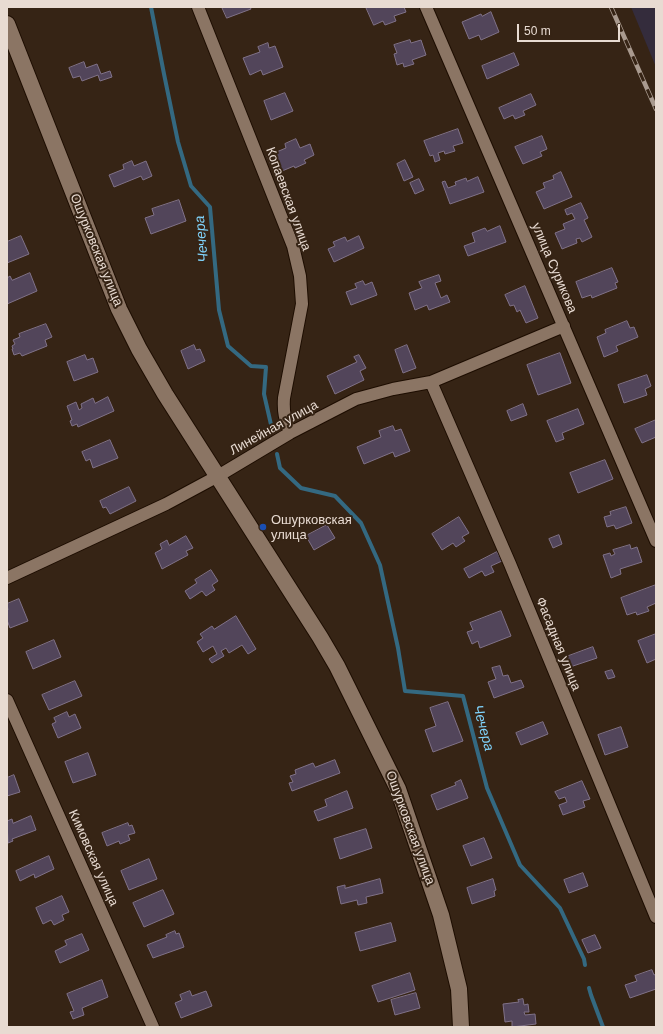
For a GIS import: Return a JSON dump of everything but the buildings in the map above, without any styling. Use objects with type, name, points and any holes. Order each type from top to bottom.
[{"type":"street","name":"Копаевская улица","points":[[198,7],[293,246],[300,276],[302,304],[283,409],[284,418],[290,433]]},
{"type":"street","name":"улица Сурикова","points":[[426,7],[656,541]]},
{"type":"street","name":"Ошурковская улица","points":[[7,24],[119,309],[139,349],[161,388],[320,637],[337,666],[398,789],[441,915],[459,989],[461,1027]]},
{"type":"street","name":"Линейная улица","points":[[7,578],[166,504],[218,476],[290,433],[356,399],[393,389],[431,382],[564,326]]},
{"type":"street","name":"Фасадная улица","points":[[431,382],[513,571],[656,918]]},
{"type":"street","name":"Кимовская улица","points":[[7,700],[153,1027]]},
{"type":"shaded area","points":[[631,7],[656,7],[656,67]]},
{"type":"waterway","name":"Чечера","points":[[151,7],[178,142],[191,186],[210,207],[219,310],[228,346],[251,366],[266,367],[264,394],[272,429]]},
{"type":"waterway","name":"Чечера","points":[[277,454],[280,468],[301,488],[335,496],[361,523],[380,565],[398,648],[405,691],[463,696],[487,788],[520,865],[560,908],[584,959],[585,965]]},
{"type":"waterway","name":"Чечера","points":[[589,988],[603,1027]]},
{"type":"railway","points":[[611,7],[656,109]]},
{"type":"place","name":"Ошурковская улица","points":[[263,527]]}]
